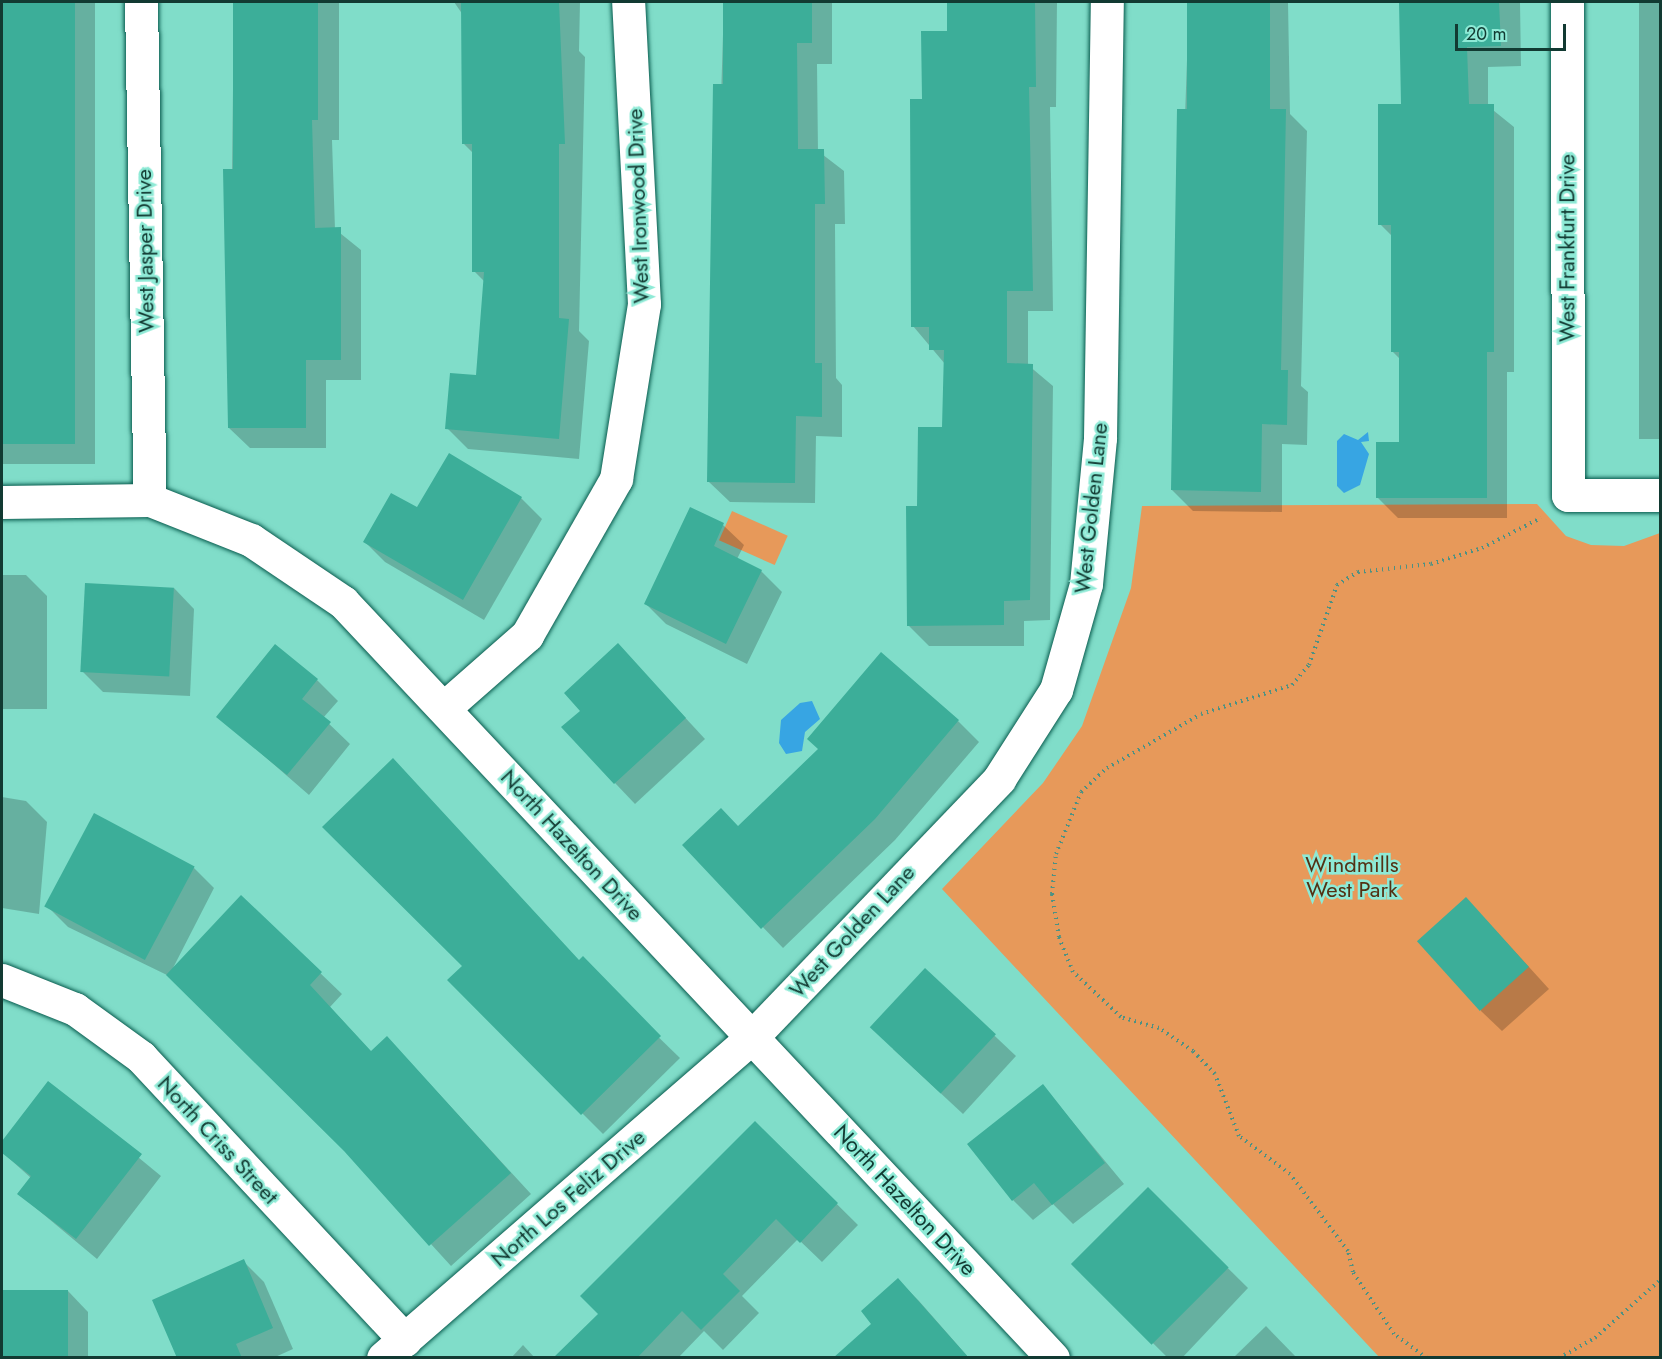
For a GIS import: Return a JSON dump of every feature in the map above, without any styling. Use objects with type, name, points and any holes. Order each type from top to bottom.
[{"type":"street","name":"West Jasper Drive","points":[[141,2],[150,500]]},
{"type":"street","name":"West Ironwood Drive","points":[[444,708],[527,635],[616,479],[644,304],[628,2]]},
{"type":"street","name":"West Golden Lane","points":[[751,1038],[999,779],[1056,690],[1086,584],[1100,438],[1107,2]]},
{"type":"street","name":"West Frankfurt Drive","points":[[1567,2],[1568,495]]},
{"type":"street","points":[[1568,495],[1660,495]]},
{"type":"street","name":"North Hazelton Drive","points":[[2,502],[150,500],[251,540],[343,602],[1053,1358]]},
{"type":"street","name":"North Criss Street","points":[[2,980],[75,1009],[141,1057],[394,1349]]},
{"type":"street","name":"North Los Feliz Drive","points":[[394,1349],[751,1038]]},
{"type":"path","points":[[1427,1358],[1389,1327],[1353,1272],[1348,1251],[1290,1174],[1239,1136],[1215,1074],[1193,1051],[1160,1028],[1121,1017],[1073,972],[1059,937],[1052,894],[1056,854],[1081,792],[1107,768],[1201,714],[1292,685],[1309,665],[1313,640],[1337,585],[1358,572],[1431,564],[1482,548],[1543,517],[1568,495]]},
{"type":"path","points":[[1559,1358],[1595,1338],[1660,1280]]},
{"type":"green space","name":"Windmills West Park","points":[[1537,504],[1566,536],[1591,545],[1624,546],[1660,533],[1660,1357],[1379,1357],[942,889],[1043,783],[1082,726],[1131,588],[1142,506]]},
{"type":"green space","points":[[732,511],[788,536],[775,565],[719,540]]},
{"type":"water","points":[[1368,432],[1369,441],[1361,442],[1369,454],[1360,485],[1344,493],[1337,486],[1337,441],[1344,434],[1358,440]]},
{"type":"water","points":[[812,701],[820,719],[805,732],[802,751],[786,754],[779,743],[781,720],[800,703]]},
{"type":"building","points":[[2,2],[75,2],[75,444],[2,444]]},
{"type":"building","points":[[233,2],[318,2],[318,120],[312,120],[315,228],[341,227],[341,360],[306,360],[306,428],[228,428],[223,169],[233,169]]},
{"type":"building","points":[[461,2],[559,2],[565,144],[559,144],[559,318],[569,319],[559,439],[445,429],[450,373],[476,375],[484,272],[472,272],[472,144],[462,144]]},
{"type":"building","points":[[723,2],[812,2],[812,43],[797,43],[798,149],[824,149],[825,204],[815,204],[815,363],[822,363],[822,417],[796,416],[795,483],[707,482],[713,84],[723,84]]},
{"type":"building","points":[[947,2],[1035,2],[1036,87],[1029,87],[1033,291],[1007,291],[1007,363],[1033,364],[1030,600],[1004,601],[1004,625],[907,626],[906,506],[917,506],[918,427],[942,427],[944,350],[929,350],[929,327],[911,327],[910,99],[922,99],[921,31],[947,31]]},
{"type":"building","points":[[1187,2],[1270,2],[1270,109],[1286,109],[1281,370],[1288,370],[1287,425],[1262,424],[1261,492],[1171,490],[1177,109],[1187,109]]},
{"type":"building","points":[[1399,2],[1499,2],[1501,46],[1467,47],[1469,104],[1494,104],[1494,352],[1487,352],[1487,498],[1376,498],[1376,442],[1399,442],[1399,352],[1391,352],[1391,225],[1378,225],[1378,104],[1401,104]]},
{"type":"building","points":[[449,453],[522,497],[463,600],[363,542],[391,493],[417,507]]},
{"type":"building","points":[[690,507],[724,523],[714,546],[762,570],[726,644],[644,604]]},
{"type":"building","points":[[85,583],[174,588],[169,677],[80,672]]},
{"type":"building","points":[[618,643],[686,718],[614,784],[561,727],[580,711],[564,693]]},
{"type":"building","points":[[275,644],[318,679],[302,699],[331,722],[287,775],[216,717]]},
{"type":"building","points":[[881,652],[959,720],[875,819],[761,929],[682,845],[721,808],[738,826],[818,749],[807,739]]},
{"type":"building","points":[[393,758],[579,960],[583,956],[661,1036],[581,1115],[447,980],[462,966],[322,827]]},
{"type":"building","points":[[94,813],[195,867],[145,960],[44,907]]},
{"type":"building","points":[[241,895],[322,972],[310,985],[371,1051],[387,1036],[511,1173],[429,1246],[344,1151],[166,975]]},
{"type":"building","points":[[1466,897],[1529,967],[1480,1011],[1417,941]]},
{"type":"building","points":[[925,968],[996,1034],[941,1093],[870,1027]]},
{"type":"building","points":[[48,1081],[142,1154],[76,1239],[17,1194],[31,1176],[2,1153],[2,1141]]},
{"type":"building","points":[[1043,1084],[1105,1163],[1052,1205],[1034,1183],[1012,1201],[967,1144]]},
{"type":"building","points":[[755,1121],[838,1203],[800,1243],[776,1219],[723,1274],[740,1291],[701,1330],[682,1311],[637,1358],[553,1358],[598,1314],[580,1296]]},
{"type":"building","points":[[1148,1187],[1229,1268],[1152,1345],[1071,1264]]},
{"type":"building","points":[[244,1259],[273,1328],[236,1344],[242,1358],[177,1358],[152,1300]]},
{"type":"building","points":[[898,1278],[969,1358],[833,1358],[871,1324],[861,1311]]},
{"type":"building","points":[[2,1290],[68,1290],[68,1358],[2,1358]]}]
